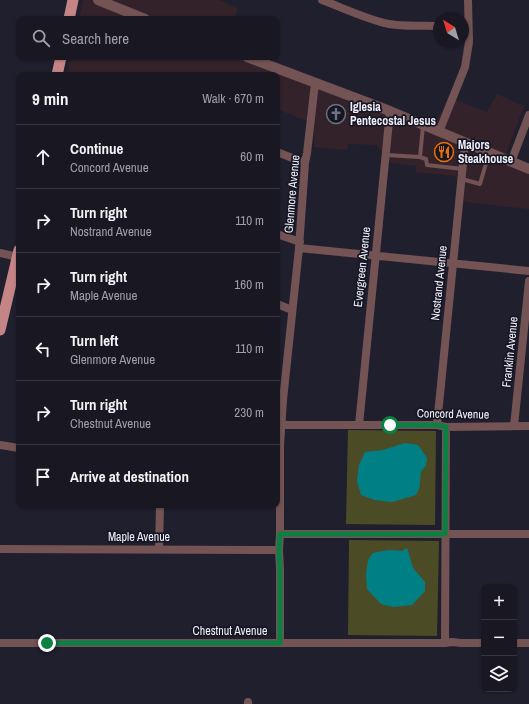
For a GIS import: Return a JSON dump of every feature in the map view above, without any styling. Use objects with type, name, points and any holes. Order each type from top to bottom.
[{"type":"main road","points":[[70,16],[73,0]]},
{"type":"main road","points":[[58,72],[61,60]]},
{"type":"main road","points":[[0,330],[16,262]]},
{"type":"street","points":[[98,0],[137,16]]},
{"type":"street","points":[[322,0],[388,24],[433,26]]},
{"type":"street","points":[[467,12],[468,0]]},
{"type":"street","points":[[439,132],[465,67],[468,48]]},
{"type":"street","points":[[256,60],[390,111],[529,169]]},
{"type":"street","name":"Glenmore Avenue","points":[[280,643],[279,550],[281,425],[299,245],[305,163],[315,83]]},
{"type":"street","name":"Evergreen Avenue","points":[[359,425],[390,111]]},
{"type":"street","points":[[511,162],[529,115]]},
{"type":"street","name":"Nostrand Avenue","points":[[437,425],[465,143]]},
{"type":"street","points":[[280,153],[305,163]]},
{"type":"street","points":[[280,236],[299,245],[376,256],[529,271]]},
{"type":"street","points":[[0,253],[16,253]]},
{"type":"street","name":"Franklin Avenue","points":[[514,426],[529,281]]},
{"type":"street","points":[[280,305],[292,310]]},
{"type":"street","name":"Concord Avenue","points":[[281,425],[437,425],[446,427],[529,426]]},
{"type":"street","points":[[445,643],[446,427]]},
{"type":"street","points":[[0,445],[16,448]]},
{"type":"street","points":[[159,549],[160,508]]},
{"type":"street","points":[[280,534],[529,534]]},
{"type":"street","name":"Maple Avenue","points":[[0,549],[279,550]]},
{"type":"street","name":"Chestnut Avenue","points":[[0,643],[481,643]]},
{"type":"street","points":[[517,643],[529,643]]},
{"type":"lane","points":[[420,157],[423,125]]},
{"type":"lane","points":[[462,179],[480,184],[489,152]]},
{"type":"lane","points":[[386,154],[420,157],[426,159],[427,165],[463,169]]},
{"type":"shaded area","points":[[83,0],[219,0],[238,9],[235,16],[80,16]]},
{"type":"shaded area","points":[[70,60],[269,60],[435,125],[448,97],[487,112],[497,94],[524,106],[506,154],[529,165],[529,209],[465,202],[455,176],[416,172],[416,166],[391,163],[376,145],[348,144],[347,150],[314,147],[314,124],[280,110],[280,72],[68,72]]},
{"type":"shaded area","points":[[348,430],[436,431],[435,525],[346,524]]},
{"type":"shaded area","points":[[405,443],[418,445],[427,458],[426,466],[421,473],[420,486],[416,495],[392,502],[375,500],[361,495],[357,481],[359,465],[365,452],[383,450]]},
{"type":"shaded area","points":[[349,540],[439,541],[437,636],[348,635]]},
{"type":"shaded area","points":[[407,548],[413,568],[425,582],[425,591],[412,605],[393,607],[381,604],[367,589],[366,574],[368,560],[373,553],[389,550],[402,551]]},
{"type":"place","name":"Iglesia Pentecostal Jesus","points":[[336,114]]},
{"type":"place","name":"Majors Steakhouse","points":[[444,152]]},
{"type":"route","points":[[47,643],[280,643],[280,534],[445,534],[446,427],[437,425],[390,425]]}]
